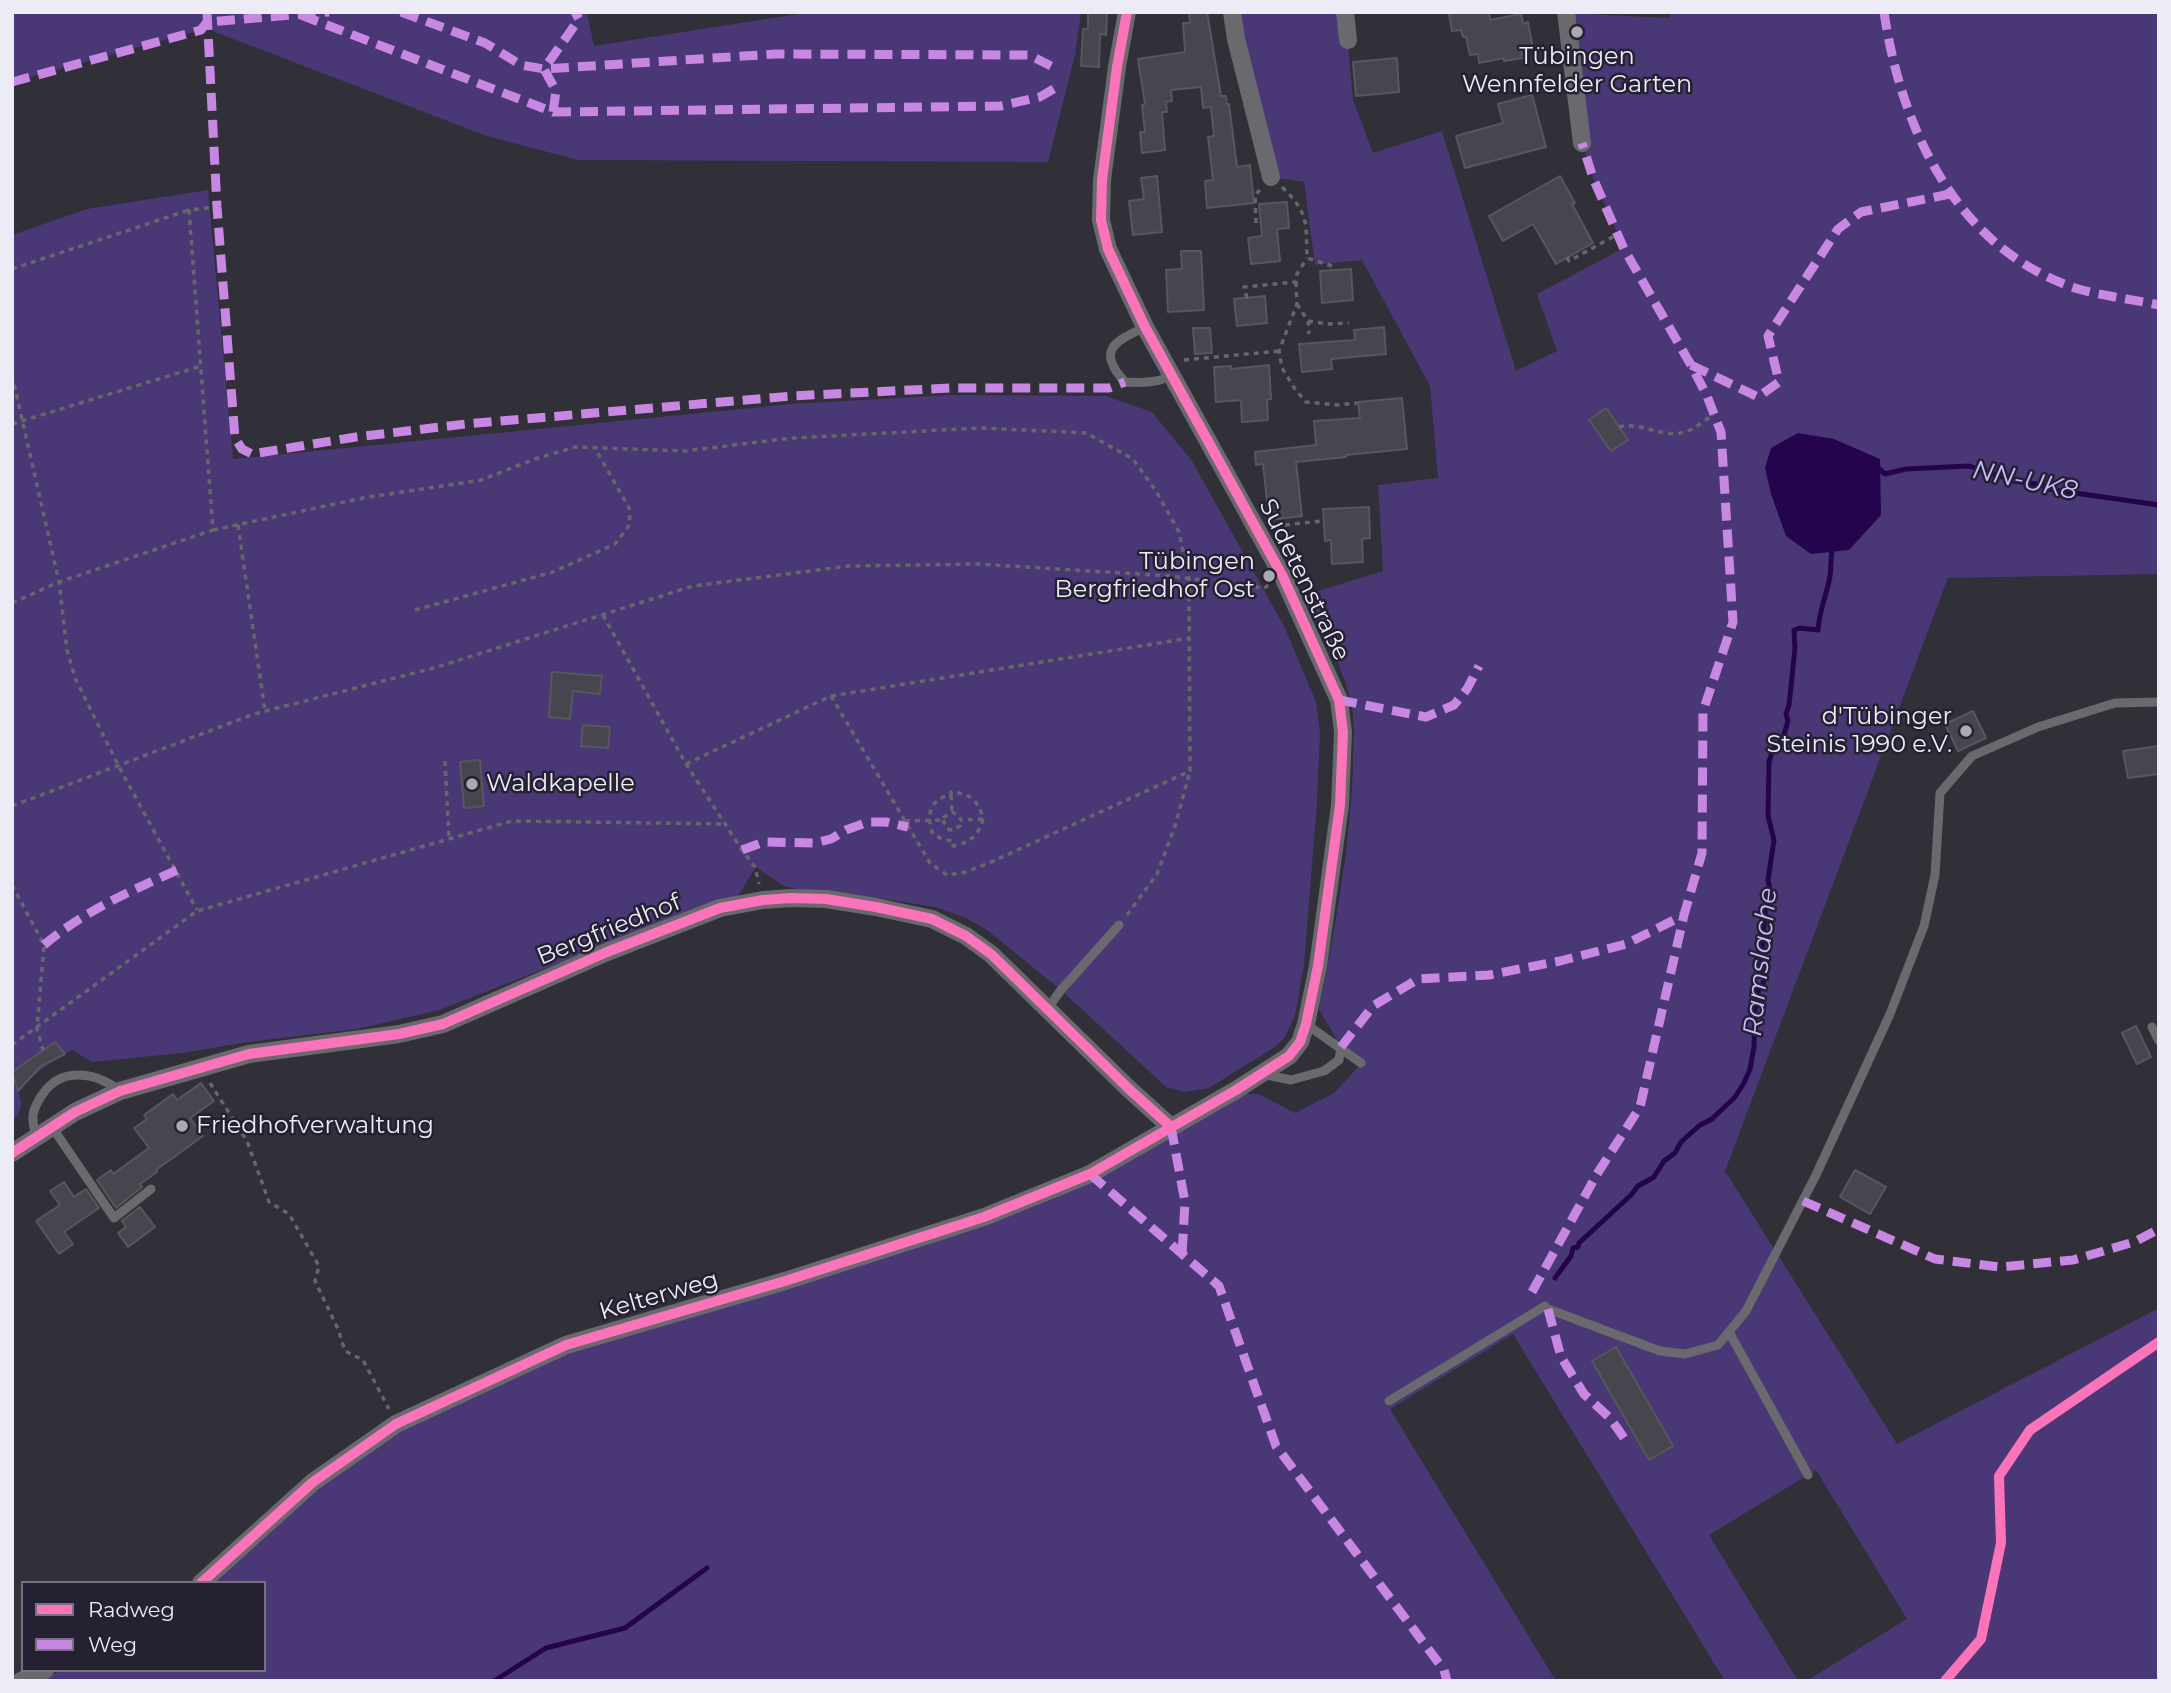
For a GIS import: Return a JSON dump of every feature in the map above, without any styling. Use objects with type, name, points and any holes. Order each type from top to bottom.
[{"type":"street","name":"Sudetenstraße","points":[[1127,12],[1102,180],[1101,220],[1108,249],[1145,327],[1283,577],[1339,700],[1343,732],[1340,805],[1318,966],[1300,1042],[1289,1056],[1171,1127]]},
{"type":"street","points":[[1232,12],[1236,39],[1271,177]]},
{"type":"street","points":[[1345,12],[1348,40]]},
{"type":"street","points":[[1566,12],[1583,144]]},
{"type":"street","name":"Bergfriedhof","points":[[12,1153],[75,1112],[120,1091],[249,1054],[399,1034],[443,1024],[607,952],[720,908],[763,900],[826,899],[876,906],[932,919],[966,936],[991,954],[1171,1127]]},
{"type":"street","name":"Kelterweg","points":[[203,1581],[313,1482],[396,1424],[566,1345],[785,1281],[984,1217],[1090,1174],[1171,1127]]},
{"type":"street","points":[[21,1681],[41,1672]]},
{"type":"lane","points":[[1145,327],[1117,341],[1111,350],[1111,362],[1117,374],[1125,382],[1144,383],[1163,380],[1168,369]]},
{"type":"lane","points":[[1389,1401],[1547,1308],[1660,1351],[1685,1354],[1718,1345],[1746,1311],[1803,1201],[1891,1014],[1924,926],[1935,875],[1940,793],[1972,756],[2038,727],[2115,703],[2159,702]]},
{"type":"lane","points":[[1048,1008],[1119,925]]},
{"type":"lane","points":[[1306,1024],[1362,1063]]},
{"type":"lane","points":[[2152,1027],[2159,1041]]},
{"type":"lane","points":[[1260,1074],[1291,1080],[1324,1071],[1339,1060],[1341,1047]]},
{"type":"lane","points":[[36,1137],[32,1118],[36,1104],[48,1086],[60,1077],[98,1078],[120,1091]]},
{"type":"lane","points":[[52,1127],[114,1218],[151,1189]]},
{"type":"lane","points":[[1729,1332],[1808,1475]]},
{"type":"path","points":[[1256,223],[1255,195],[1271,177],[1293,198],[1306,217],[1307,258],[1297,274],[1297,304],[1279,351],[1282,368],[1306,402],[1335,405],[1357,403]]},
{"type":"path","points":[[12,269],[189,210],[217,207]]},
{"type":"path","points":[[189,210],[213,530]]},
{"type":"path","points":[[1567,257],[1570,261],[1618,234]]},
{"type":"path","points":[[1307,258],[1332,266]]},
{"type":"path","points":[[1247,298],[1244,287],[1296,282]]},
{"type":"path","points":[[1297,304],[1308,321],[1308,334]]},
{"type":"path","points":[[1308,321],[1349,323]]},
{"type":"path","points":[[1168,369],[1279,351]]},
{"type":"path","points":[[12,424],[201,366]]},
{"type":"path","points":[[12,375],[60,582],[67,650],[75,678],[118,765],[197,911]]},
{"type":"path","points":[[1619,426],[1636,425],[1659,433],[1686,432],[1714,414]]},
{"type":"path","points":[[12,603],[60,582],[213,530],[363,498],[481,480],[575,447],[685,451],[792,438],[981,428],[1086,433],[1133,458],[1156,491],[1179,532],[1189,580],[1191,771],[1175,827],[1157,874],[1119,925]]},
{"type":"path","points":[[415,610],[553,572],[615,544],[630,524],[629,508],[595,448]]},
{"type":"path","points":[[1256,528],[1321,521]]},
{"type":"path","points":[[238,525],[265,712]]},
{"type":"path","points":[[12,806],[265,712],[434,668],[693,586],[849,566],[978,564],[1170,576],[1264,588],[1283,577]]},
{"type":"path","points":[[603,615],[685,764],[755,867]]},
{"type":"path","points":[[685,764],[831,696],[1189,638]]},
{"type":"path","points":[[831,696],[930,863],[947,875],[966,872],[1191,771]]},
{"type":"path","points":[[445,761],[449,839]]},
{"type":"path","points":[[952,830],[953,841],[953,846],[968,841],[978,833],[983,819],[981,809],[973,798],[960,792],[951,792],[951,795],[942,797],[930,810],[929,821],[933,834],[953,841]]},
{"type":"path","points":[[951,795],[952,812]]},
{"type":"path","points":[[905,821],[943,820],[952,812]]},
{"type":"path","points":[[952,812],[961,820]]},
{"type":"path","points":[[961,820],[983,819]]},
{"type":"path","points":[[943,820],[947,829],[952,830]]},
{"type":"path","points":[[952,830],[960,825],[961,820]]},
{"type":"path","points":[[12,1045],[197,911],[512,821],[725,824]]},
{"type":"path","points":[[12,885],[44,946],[37,1029],[43,1050]]},
{"type":"path","points":[[215,1090],[247,1141],[269,1202],[289,1214],[319,1266],[315,1281],[338,1329],[345,1351],[363,1360],[385,1399]]},
{"type":"shaded area","points":[[12,12],[587,12],[594,46],[811,12],[1081,12],[1075,55],[1048,162],[578,160],[487,136],[215,32],[207,22],[201,30],[12,82]]},
{"type":"shaded area","points":[[1232,12],[1345,12],[1353,100],[1373,153],[1442,131],[1516,371],[1557,351],[1537,294],[1624,248],[1593,178],[1582,143],[1566,13],[1669,18],[1670,12],[2159,12],[2159,574],[1948,578],[1725,1171],[1897,1444],[2159,1308],[2159,1681],[1806,1681],[1907,1619],[1816,1470],[1709,1535],[1798,1681],[1725,1681],[1513,1334],[1390,1409],[1556,1681],[38,1681],[58,1672],[266,1672],[266,1581],[211,1581],[317,1489],[401,1431],[571,1352],[989,1222],[1241,1094],[1258,1094],[1295,1113],[1334,1093],[1361,1064],[1341,1047],[1319,1009],[1345,857],[1354,723],[1350,697],[1341,671],[1305,595],[1383,571],[1378,485],[1438,478],[1430,386],[1362,260],[1315,265],[1304,182],[1271,177]]},
{"type":"shaded area","points":[[208,190],[233,459],[792,404],[951,395],[1105,396],[1152,412],[1192,461],[1285,628],[1316,702],[1320,733],[1317,803],[1304,965],[1295,1016],[1284,1038],[1275,1047],[1209,1088],[1185,1092],[1166,1087],[1061,990],[987,930],[966,918],[935,907],[879,898],[822,894],[784,886],[756,867],[736,899],[606,945],[439,1010],[357,1029],[182,1053],[92,1062],[72,1050],[44,1068],[18,1091],[21,1108],[12,1122],[12,235],[87,209]]},
{"type":"shaded area","points":[[1798,433],[1834,439],[1880,459],[1881,515],[1849,550],[1811,554],[1786,536],[1765,468],[1771,448]]},
{"type":"building","points":[[1088,12],[1107,12],[1106,35],[1100,34],[1099,67],[1081,66],[1083,29],[1088,29]]},
{"type":"building","points":[[1189,12],[1207,12],[1221,96],[1226,96],[1227,105],[1229,104],[1237,167],[1250,165],[1254,203],[1207,208],[1205,181],[1213,180],[1208,137],[1214,136],[1211,107],[1203,108],[1201,87],[1171,90],[1172,101],[1166,102],[1167,112],[1162,112],[1165,150],[1142,153],[1140,132],[1145,132],[1142,105],[1145,104],[1138,59],[1185,52],[1183,23],[1190,23]]},
{"type":"building","points":[[1489,12],[1490,20],[1521,14],[1523,24],[1528,22],[1533,49],[1521,51],[1523,58],[1504,61],[1504,58],[1479,63],[1478,54],[1470,55],[1466,37],[1463,37],[1461,30],[1452,31],[1449,14]]},
{"type":"building","points":[[1397,58],[1399,92],[1356,96],[1353,62]]},
{"type":"building","points":[[1532,95],[1546,147],[1465,168],[1456,136],[1503,123],[1498,104]]},
{"type":"building","points":[[1157,176],[1162,232],[1133,235],[1129,201],[1144,199],[1141,178]]},
{"type":"building","points":[[1560,176],[1593,243],[1556,264],[1533,224],[1503,241],[1489,216]]},
{"type":"building","points":[[1287,202],[1289,228],[1277,229],[1280,261],[1251,264],[1248,238],[1262,236],[1259,204]]},
{"type":"building","points":[[1181,251],[1201,251],[1204,310],[1168,312],[1166,270],[1182,269]]},
{"type":"building","points":[[1351,269],[1353,300],[1322,303],[1320,271]]},
{"type":"building","points":[[1265,296],[1267,323],[1237,326],[1234,299]]},
{"type":"building","points":[[1384,327],[1386,354],[1331,359],[1332,369],[1302,372],[1299,344],[1355,340],[1354,330]]},
{"type":"building","points":[[1193,328],[1210,328],[1212,353],[1195,354]]},
{"type":"building","points":[[1269,365],[1271,399],[1267,400],[1268,420],[1242,422],[1241,400],[1216,402],[1214,367],[1231,366],[1231,369]]},
{"type":"building","points":[[1402,398],[1407,449],[1296,462],[1302,516],[1269,520],[1263,464],[1256,465],[1255,452],[1316,445],[1314,421],[1360,418],[1358,402]]},
{"type":"building","points":[[1606,408],[1628,440],[1611,451],[1589,420]]},
{"type":"building","points":[[1369,507],[1370,538],[1362,539],[1363,562],[1332,564],[1331,540],[1325,541],[1323,509]]},
{"type":"building","points":[[552,672],[602,676],[600,694],[573,691],[570,719],[549,717]]},
{"type":"building","name":"d'Tübinger Steinis 1990 e.V.","points":[[1973,711],[1986,738],[1958,751],[1945,724]]},
{"type":"building","points":[[583,725],[610,727],[608,748],[581,746]]},
{"type":"building","points":[[2159,746],[2159,774],[2128,778],[2123,751]]},
{"type":"building","name":"Waldkapelle","points":[[480,760],[484,806],[464,808],[460,762]]},
{"type":"building","points":[[2136,1026],[2151,1057],[2137,1064],[2122,1033]]},
{"type":"building","points":[[55,1042],[65,1054],[41,1066],[18,1091],[12,1072]]},
{"type":"building","points":[[201,1083],[214,1101],[190,1118],[203,1136],[156,1170],[157,1172],[140,1184],[142,1187],[116,1208],[97,1180],[111,1170],[113,1174],[149,1148],[134,1128],[147,1119],[144,1115],[173,1094],[177,1100]]},
{"type":"building","points":[[1855,1170],[1886,1187],[1870,1214],[1840,1197]]},
{"type":"building","points":[[64,1182],[74,1197],[86,1189],[99,1208],[64,1232],[73,1244],[59,1254],[36,1221],[60,1205],[50,1191]]},
{"type":"building","points":[[140,1207],[155,1227],[128,1247],[118,1233],[126,1227],[122,1221]]},
{"type":"building","points":[[1616,1347],[1673,1446],[1649,1460],[1592,1361]]},
{"type":"waterway","name":"NN-UK8","points":[[1877,467],[1885,474],[1906,469],[1969,466],[2014,481],[2043,485],[2047,489],[2159,505]]},
{"type":"waterway","name":"Ramslache","points":[[1555,1278],[1571,1256],[1573,1248],[1578,1247],[1638,1186],[1654,1177],[1681,1142],[1700,1125],[1712,1119],[1735,1097],[1750,1069],[1755,1011],[1759,987],[1765,976],[1761,964],[1774,840],[1768,816],[1769,762],[1772,752],[1783,738],[1788,721],[1786,714],[1795,648],[1794,630],[1818,630],[1830,576],[1832,548]]},
{"type":"waterway","points":[[494,1681],[546,1648],[625,1628],[707,1568]]},
{"type":"marked path","points":[[207,12],[217,207],[235,438],[242,449],[252,454],[356,437],[466,424],[792,396],[950,388],[1109,388],[1125,382]]},
{"type":"marked path","points":[[12,82],[201,30],[207,22],[329,12]]},
{"type":"marked path","points":[[401,12],[485,43],[521,65],[544,69],[776,54],[1029,55],[1051,66]]},
{"type":"marked path","points":[[553,112],[556,91],[544,69],[579,19],[575,12]]},
{"type":"marked path","points":[[1884,12],[1892,56],[1904,98],[1921,140],[1941,178],[1967,214],[1997,244],[2033,269],[2075,288],[2159,305]]},
{"type":"marked path","points":[[301,15],[553,112],[1000,106],[1040,97],[1055,88]]},
{"type":"marked path","points":[[1341,1047],[1373,1006],[1418,979],[1489,975],[1560,961],[1626,944],[1684,915],[1702,853],[1703,711],[1733,622],[1721,432],[1691,365],[1624,249],[1593,178],[1582,143]]},
{"type":"marked path","points":[[1691,365],[1758,397],[1779,382],[1768,336],[1838,229],[1861,212],[1950,194]]},
{"type":"marked path","points":[[1339,700],[1426,717],[1454,705],[1467,689],[1479,666]]},
{"type":"marked path","points":[[742,850],[764,842],[815,843],[831,839],[868,822],[886,822],[908,827]]},
{"type":"marked path","points":[[44,945],[91,912],[177,870]]},
{"type":"marked path","points":[[1532,1292],[1597,1174],[1640,1107],[1684,915]]},
{"type":"marked path","points":[[1171,1127],[1185,1202],[1182,1255]]},
{"type":"marked path","points":[[1090,1174],[1219,1286],[1276,1446],[1444,1670],[1447,1681]]},
{"type":"marked path","points":[[1803,1201],[1935,1259],[2000,1267],[2073,1260],[2134,1242],[2159,1229]]},
{"type":"marked path","points":[[1548,1309],[1561,1357],[1584,1394],[1610,1418],[1629,1445]]},
{"type":"cycle path","points":[[203,1581],[313,1482],[396,1424],[566,1345],[785,1281],[984,1217],[1090,1174],[1236,1090],[1289,1056],[1300,1042],[1318,966],[1340,805],[1343,732],[1339,700],[1283,577],[1145,327],[1108,249],[1101,220],[1102,180],[1127,12]]},
{"type":"cycle path","points":[[12,1153],[75,1112],[120,1091],[249,1054],[399,1034],[443,1024],[607,952],[720,908],[791,898],[826,899],[932,919],[966,936],[991,954],[1171,1127]]},
{"type":"cycle path","points":[[1945,1681],[1981,1639],[2001,1543],[1999,1476],[2030,1430],[2159,1342]]},
{"type":"place","name":"Tübingen Wennfelder Garten","points":[[1577,32]]},
{"type":"place","name":"Tübingen Bergfriedhof Ost","points":[[1269,576]]},
{"type":"place","name":"d'Tübinger Steinis 1990 e.V.","points":[[1966,731]]},
{"type":"place","name":"Waldkapelle","points":[[472,784]]},
{"type":"place","name":"Friedhofverwaltung","points":[[182,1126]]}]
